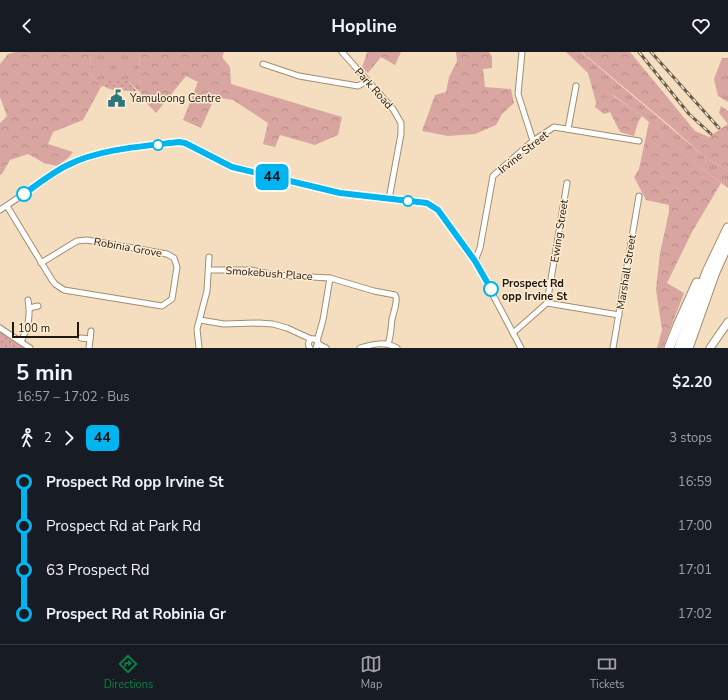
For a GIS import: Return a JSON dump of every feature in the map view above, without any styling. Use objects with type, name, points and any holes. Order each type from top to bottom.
[{"type":"highway","points":[[678,348],[707,272],[728,228]]},
{"type":"highway","points":[[688,348],[715,272],[728,243]]},
{"type":"highway","points":[[669,348],[702,274],[707,272]]},
{"type":"highway","points":[[692,338],[694,345],[693,348]]},
{"type":"main road","points":[[710,348],[727,325]]},
{"type":"main road","points":[[716,348],[727,325]]},
{"type":"street","name":"Park Road","points":[[342,52],[393,109],[401,123],[401,134],[389,199]]},
{"type":"street","points":[[522,52],[518,94],[533,142]]},
{"type":"street","points":[[263,64],[299,76],[358,86],[367,81]]},
{"type":"street","points":[[568,129],[576,86]]},
{"type":"street","name":"Irvine Street","points":[[475,261],[480,248],[493,176],[533,142],[554,127],[639,141]]},
{"type":"street","points":[[0,210],[67,165],[77,161],[126,148],[179,142],[185,143],[232,167],[340,193],[427,203],[438,210],[475,261],[521,348]]},
{"type":"street","name":"Ewing Street","points":[[547,303],[567,183]]},
{"type":"street","name":"Marshall Street","points":[[613,348],[638,196]]},
{"type":"street","name":"Robinia Grove","points":[[6,206],[41,263],[55,284],[64,290],[158,306],[166,304],[172,299],[177,267],[174,258],[167,254],[87,240],[77,241],[41,263]]},
{"type":"street","points":[[198,348],[197,329],[207,291],[209,257]]},
{"type":"street","name":"Smokebush Place","points":[[208,270],[251,270],[275,275],[330,278],[374,291],[392,294],[396,297],[396,304],[388,344]]},
{"type":"street","points":[[314,345],[323,320],[330,278]]},
{"type":"street","points":[[20,342],[28,326],[28,300]]},
{"type":"street","points":[[513,333],[547,303],[619,315]]},
{"type":"street","points":[[29,308],[38,306]]},
{"type":"street","points":[[200,320],[224,324],[266,323],[281,326],[300,335],[314,345],[326,348]]},
{"type":"street","points":[[0,328],[30,348]]},
{"type":"street","points":[[88,348],[91,331]]},
{"type":"street","points":[[81,338],[90,340]]},
{"type":"street","points":[[360,348],[376,344],[388,344],[397,348]]},
{"type":"green space","points":[[16,52],[91,52],[90,73],[101,87],[83,120],[53,132],[48,144],[73,152],[68,158],[57,166],[44,163],[28,154],[10,160],[0,175],[0,123],[7,116],[0,97],[0,64],[8,54]]},
{"type":"green space","points":[[91,52],[139,52],[141,93],[128,81],[106,81],[104,86],[101,87],[90,73]]},
{"type":"green space","points":[[139,52],[224,52],[222,57],[230,67],[231,84],[342,117],[338,135],[315,145],[280,135],[275,147],[263,144],[268,123],[233,100],[215,97],[201,128],[183,120],[198,82],[186,76],[156,113],[141,97]]},
{"type":"green space","points":[[367,52],[401,52],[395,65],[381,57],[368,73],[362,68]]},
{"type":"green space","points":[[456,52],[489,52],[492,57],[492,68],[483,69],[485,87],[511,89],[514,103],[502,114],[496,125],[475,134],[448,136],[422,131],[435,95],[446,92],[449,77],[457,61]]},
{"type":"green space","points":[[566,52],[581,52],[705,157],[728,171],[728,188],[698,166],[642,116],[613,95],[596,102],[588,73]]},
{"type":"green space","points":[[582,52],[630,52],[695,131],[709,137],[728,124],[728,171],[705,157]]},
{"type":"green space","points":[[722,58],[728,58],[728,102],[718,96],[714,79]]},
{"type":"green space","points":[[106,81],[128,81],[138,92],[108,88],[104,86]]},
{"type":"green space","points":[[612,95],[642,116],[638,122],[634,136],[620,132],[610,112],[604,114],[595,107],[596,102]]},
{"type":"green space","points":[[721,106],[728,111],[728,124],[719,113]]},
{"type":"green space","points":[[649,122],[698,166],[721,183],[692,232],[667,283],[684,293],[663,348],[657,348],[662,330],[656,289],[660,253],[669,212],[669,205],[646,200],[634,177],[639,169]]},
{"type":"green space","points":[[0,328],[30,348],[0,348]]},
{"type":"railway","points":[[639,52],[689,114],[711,134]]},
{"type":"railway","points":[[651,52],[719,128]]},
{"type":"bus line","name":"44","points":[[24,194],[67,165],[77,161],[126,148],[179,142],[185,143],[232,167],[340,193],[427,203],[438,210],[475,261],[491,289]]},
{"type":"place","name":"Yamuloong Centre","points":[[117,98]]},
{"type":"place","name":"Prospect Rd opp Irvine St","points":[[491,289]]}]
